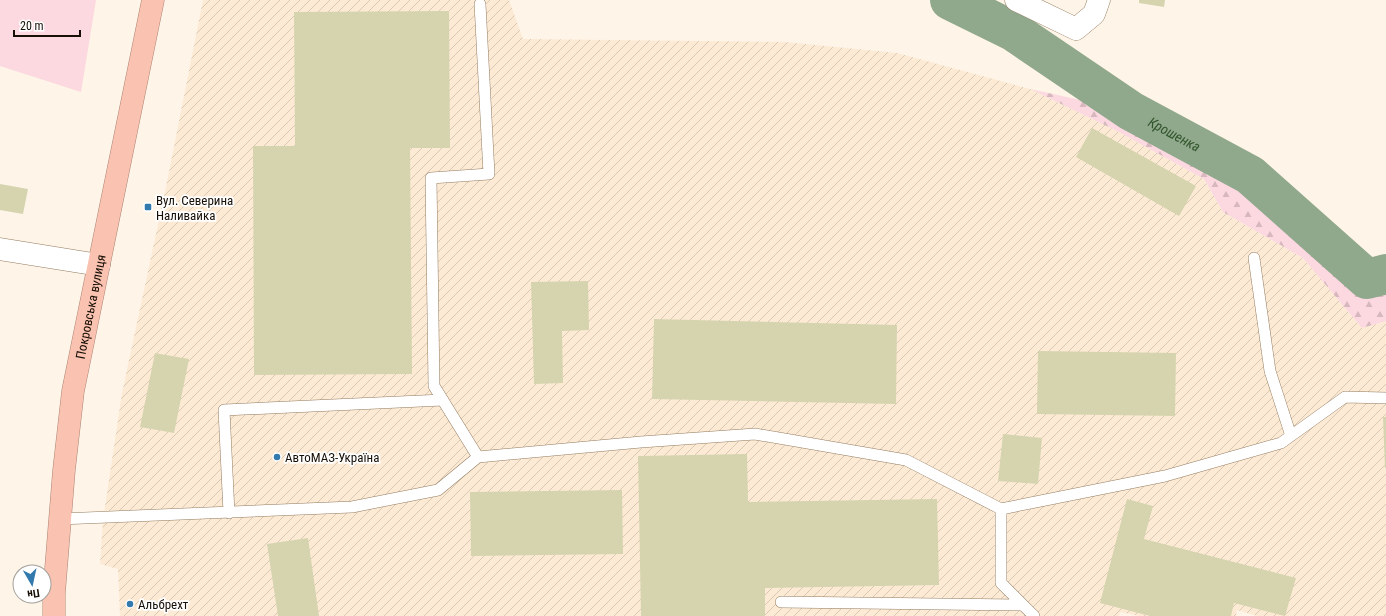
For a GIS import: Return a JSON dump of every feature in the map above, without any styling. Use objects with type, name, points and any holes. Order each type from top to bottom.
[{"type":"highway","name":"Покровська вулиця","points":[[54,616],[54,593],[60,519],[73,391],[153,0]]},
{"type":"street","points":[[1016,0],[1076,29],[1094,14],[1099,0]]},
{"type":"street","points":[[0,249],[99,265]]},
{"type":"lane","points":[[478,457],[434,386],[431,178],[489,174],[480,4]]},
{"type":"lane","points":[[1254,258],[1270,371],[1291,436]]},
{"type":"lane","points":[[60,519],[352,507],[438,490],[478,457],[641,442],[755,434],[906,460],[1001,509],[1165,476],[1281,443],[1345,397],[1386,398]]},
{"type":"lane","points":[[229,513],[224,410],[443,400]]},
{"type":"lane","points":[[1001,509],[1002,583],[1034,616]]},
{"type":"lane","points":[[781,602],[1023,605]]},
{"type":"shaded area","points":[[203,0],[509,0],[523,39],[785,42],[897,53],[1030,89],[1117,131],[1204,179],[1223,212],[1303,258],[1362,328],[1386,321],[1386,616],[1257,616],[1237,610],[1236,616],[1139,616],[1120,612],[1119,616],[120,616],[118,569],[100,564],[103,520],[122,393],[166,187]]},
{"type":"green space","points":[[0,0],[96,0],[81,92],[0,66]]},
{"type":"green space","points":[[1030,89],[1131,111],[1250,175],[1367,279],[1386,274],[1386,321],[1362,328],[1303,258],[1223,212],[1204,179],[1117,131]]},
{"type":"green space","points":[[1386,262],[1386,274],[1367,279]]},
{"type":"building","points":[[1139,0],[1165,0],[1164,7],[1139,3]]},
{"type":"building","points":[[449,11],[450,148],[410,148],[412,374],[254,375],[253,146],[295,146],[294,12]]},
{"type":"building","points":[[1092,128],[1196,186],[1179,216],[1076,157]]},
{"type":"building","points":[[0,184],[28,189],[23,214],[0,210]]},
{"type":"building","points":[[588,281],[589,330],[562,331],[563,383],[534,384],[531,282]]},
{"type":"building","points":[[654,319],[897,325],[896,404],[652,399]]},
{"type":"building","points":[[1038,351],[1176,353],[1175,416],[1037,414]]},
{"type":"building","points":[[155,353],[189,359],[174,433],[140,427]]},
{"type":"building","points":[[1383,417],[1386,417],[1386,468],[1385,468]]},
{"type":"building","points":[[1003,434],[1042,438],[1038,484],[998,481]]},
{"type":"building","points":[[747,454],[748,502],[937,499],[939,585],[765,588],[765,616],[641,616],[638,456]]},
{"type":"building","points":[[622,490],[623,554],[471,556],[470,492]]},
{"type":"building","points":[[1127,499],[1153,506],[1144,539],[1296,578],[1285,616],[1234,603],[1231,616],[1150,616],[1100,603]]},
{"type":"building","points":[[308,538],[319,616],[278,616],[267,544]]},
{"type":"waterway","name":"Крошенка","points":[[950,0],[1013,31],[1131,111],[1250,175],[1367,279],[1386,274]]},
{"type":"place","name":"Вул. Северина Наливайка","points":[[148,207]]},
{"type":"place","name":"АвтоМАЗ-Україна","points":[[277,457]]},
{"type":"place","name":"Альбрехт","points":[[130,604]]}]
